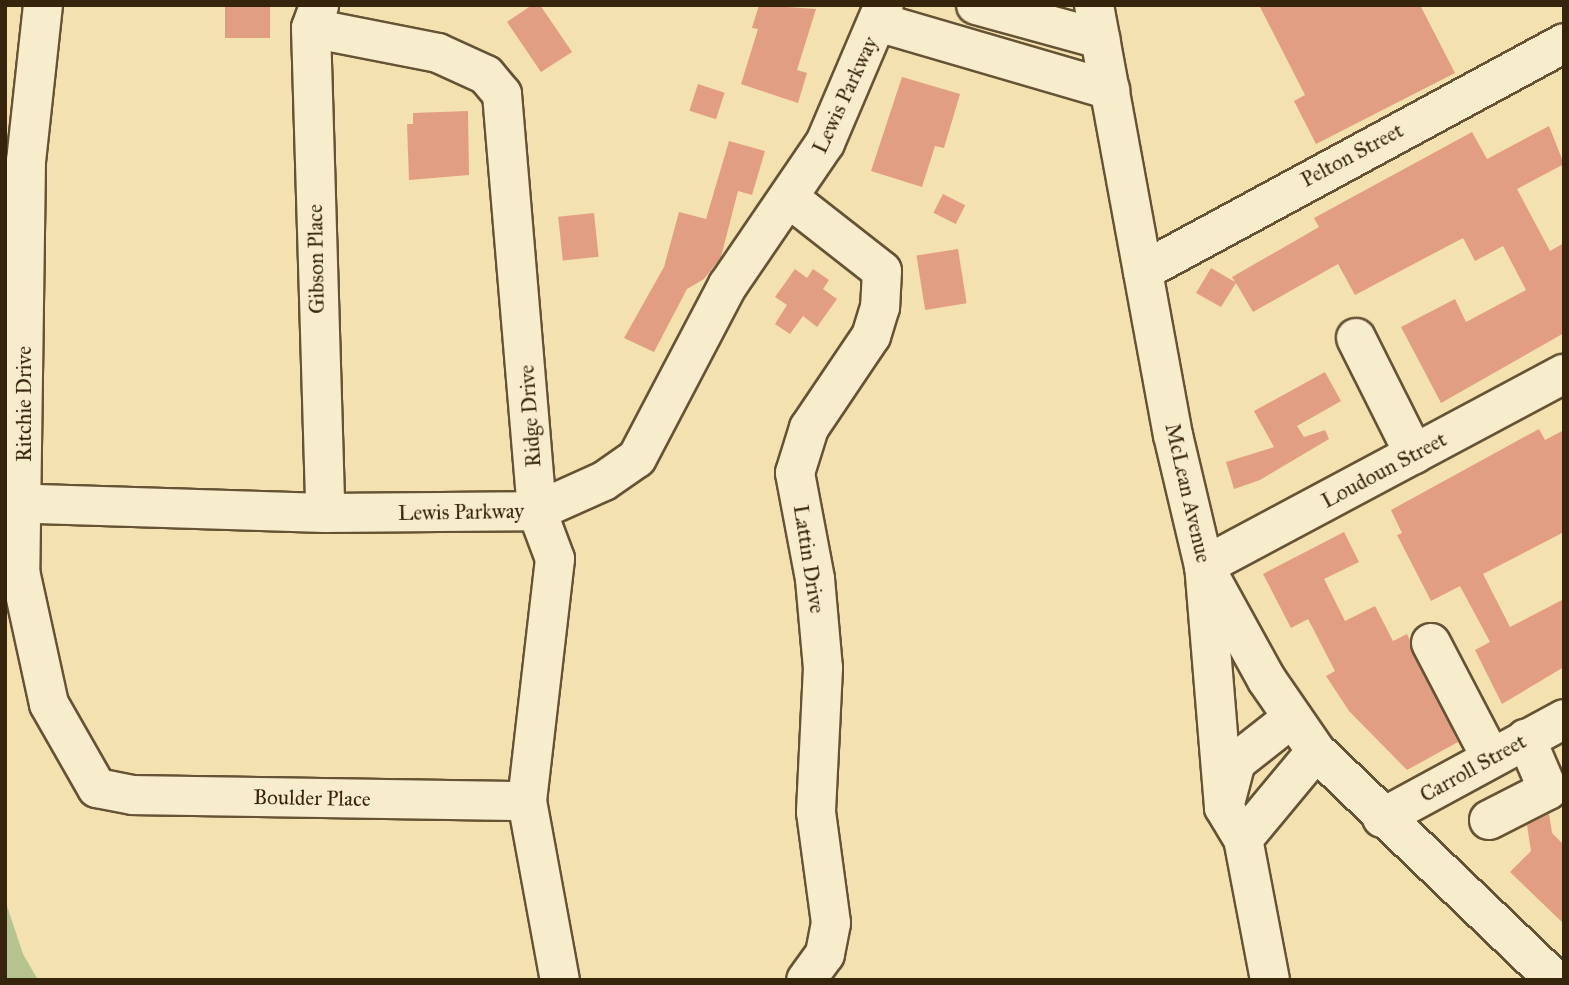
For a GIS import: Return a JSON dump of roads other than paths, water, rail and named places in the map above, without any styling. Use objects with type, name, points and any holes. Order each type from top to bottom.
[{"type":"street","name":"Ritchie Drive","points":[[43,5],[26,161],[14,503],[20,571],[49,704],[97,788]]},
{"type":"street","points":[[976,5],[1097,22]]},
{"type":"street","name":"Lewis Parkway","points":[[14,503],[325,513],[537,511],[604,481],[637,458],[728,285],[825,143],[881,13]]},
{"type":"street","points":[[881,13],[1110,90]]},
{"type":"street","name":"Ridge Drive","points":[[315,17],[438,52],[485,75],[502,94],[537,511],[555,559],[527,801],[559,980]]},
{"type":"street","name":"Gibson Place","points":[[315,17],[325,513]]},
{"type":"street","name":"McLean Avenue","points":[[1097,22],[1143,271],[1204,566],[1292,718],[1316,751],[1382,818],[1555,980]]},
{"type":"street","name":"Pelton Street","points":[[1143,271],[1564,43]]},
{"type":"street","name":"Lattin Drive","points":[[789,198],[882,271],[880,307],[871,337],[809,428],[795,473],[815,579],[823,668],[816,812],[831,923],[825,954],[806,980]]},
{"type":"street","points":[[1356,338],[1414,454]]},
{"type":"street","name":"Loudoun Street","points":[[1204,566],[1564,374]]},
{"type":"street","points":[[1204,566],[1234,823],[1270,980]]},
{"type":"street","points":[[1431,643],[1491,758]]},
{"type":"street","points":[[1234,823],[1236,762],[1292,718]]},
{"type":"street","name":"Carroll Street","points":[[1382,818],[1564,719]]},
{"type":"street","points":[[1489,820],[1548,790],[1526,739]]},
{"type":"street","points":[[1234,823],[1316,751]]},
{"type":"street","name":"Boulder Place","points":[[97,788],[133,795],[527,801]]}]
